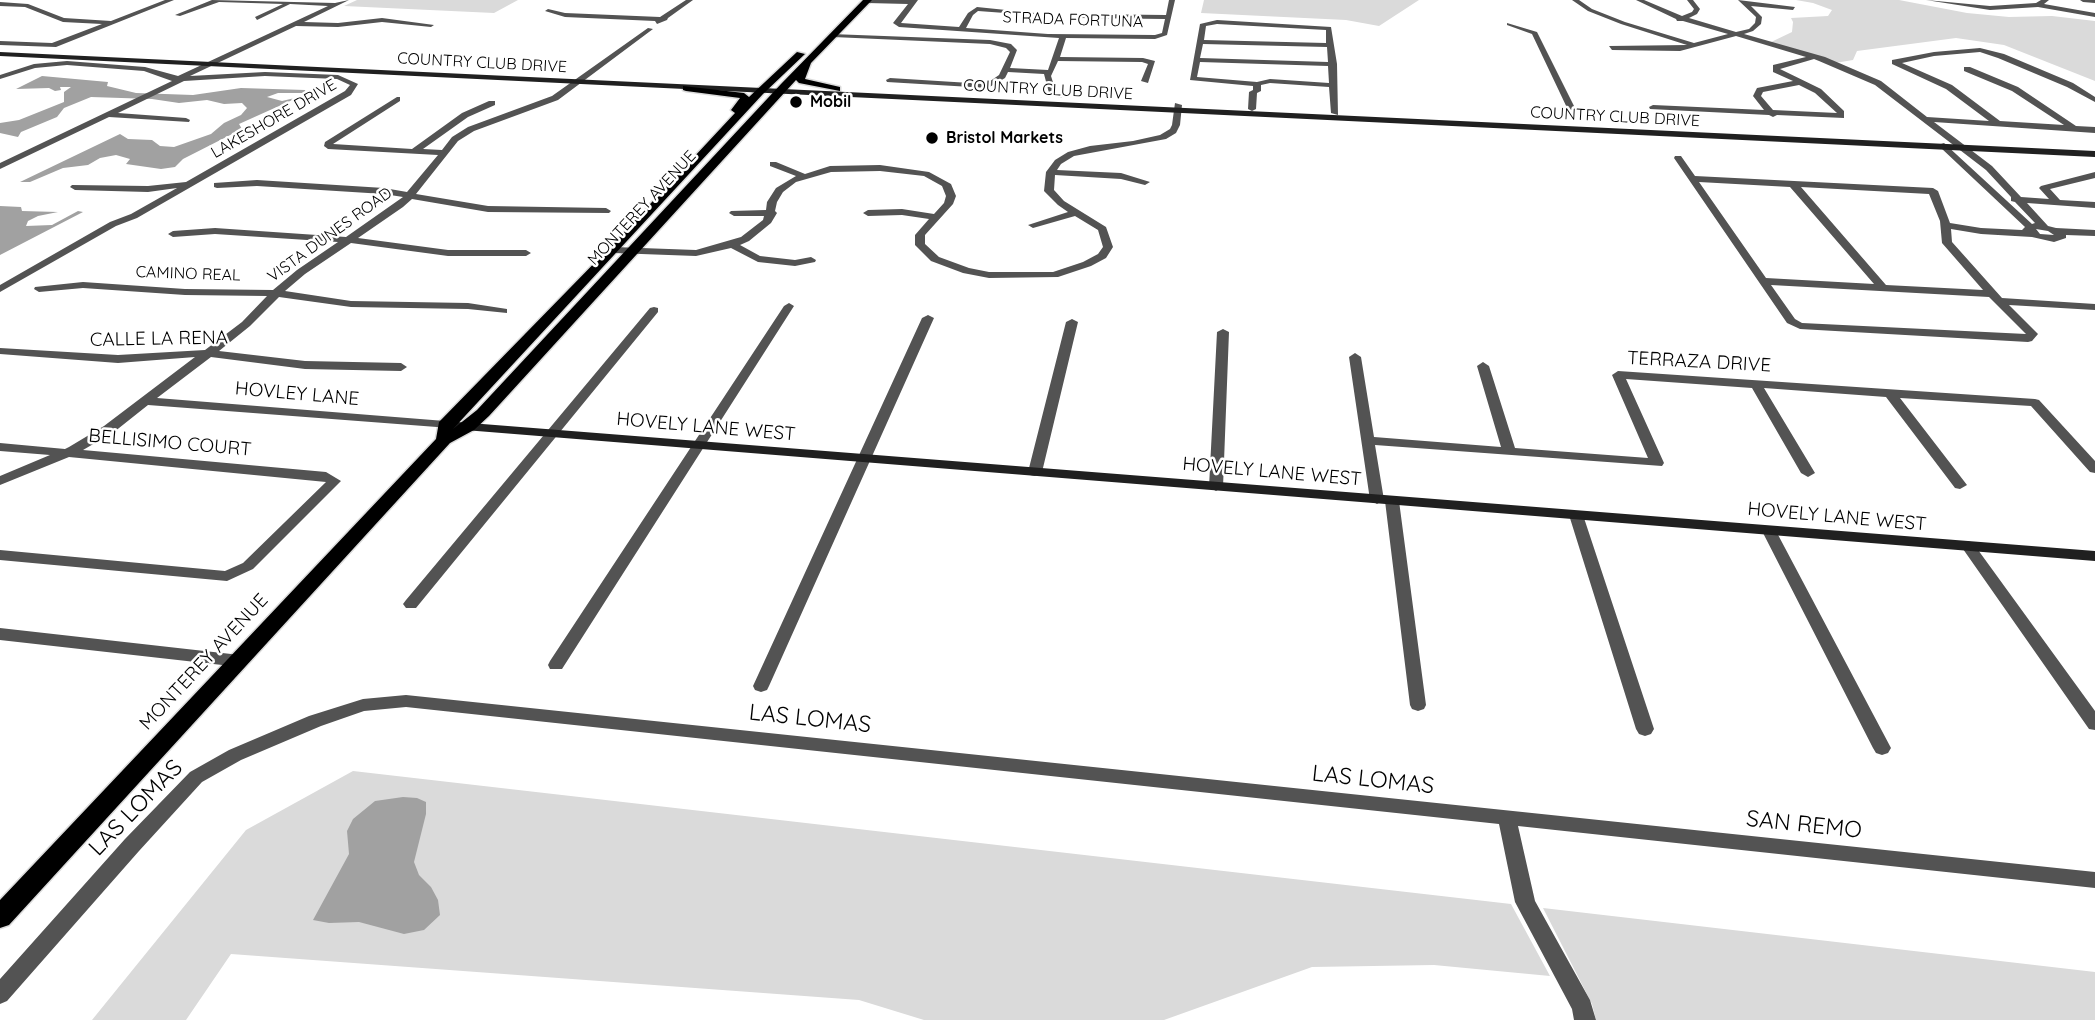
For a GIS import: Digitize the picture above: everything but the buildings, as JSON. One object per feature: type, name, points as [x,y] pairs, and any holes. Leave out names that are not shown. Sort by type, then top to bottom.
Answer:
[{"type":"main road","name":"MONTEREY AVENUE","points":[[0,917],[240,660],[445,433],[764,88],[855,0]]},
{"type":"main road","name":"MONTEREY AVENUE","points":[[445,433],[468,427],[867,0]]},
{"type":"main road","name":"COUNTRY CLUB DRIVE","points":[[0,51],[212,64],[580,79],[686,88],[764,88]]},
{"type":"main road","name":"COUNTRY CLUB DRIVE","points":[[0,51],[76,52],[781,89],[1058,100]]},
{"type":"main road","points":[[34,55],[46,52],[76,52]]},
{"type":"main road","points":[[810,60],[800,79],[802,82],[837,89]]},
{"type":"main road","points":[[686,88],[744,96],[745,99],[736,111],[740,115]]},
{"type":"main road","name":"COUNTRY CLUB DRIVE","points":[[781,89],[837,89],[1178,108],[1949,144],[2095,148]]},
{"type":"main road","name":"COUNTRY CLUB DRIVE","points":[[1178,108],[1257,109],[1949,144],[2095,154]]},
{"type":"main road","name":"HOVELY LANE WEST","points":[[468,427],[2095,556]]},
{"type":"street","points":[[0,2],[8,0]]},
{"type":"street","points":[[0,43],[53,46],[171,0]]},
{"type":"street","points":[[178,15],[218,0],[337,4]]},
{"type":"street","points":[[0,166],[182,79],[212,68],[212,64],[346,0]]},
{"type":"street","name":"VISTA DUNES ROAD","points":[[0,481],[93,441],[246,324],[301,272],[351,240],[410,196],[455,139],[471,129],[555,98],[650,29],[640,27],[642,25],[660,22],[690,0]]},
{"type":"street","points":[[867,0],[913,2]]},
{"type":"street","points":[[1079,16],[1167,17],[1172,0]]},
{"type":"street","points":[[1575,0],[1590,10],[1623,23],[1696,46]]},
{"type":"street","points":[[1631,0],[1647,10],[1812,58],[1878,83],[1927,119],[1949,144],[2002,198],[2030,230],[2054,239],[2054,231],[1989,167],[1949,144],[1873,85],[1812,58],[1776,67],[1776,70],[1818,91],[1841,116],[1773,115],[1653,107]]},
{"type":"street","points":[[1639,0],[1681,20],[1695,13],[1696,9],[1690,0]]},
{"type":"street","points":[[1929,0],[1990,8],[2038,5],[2095,15]]},
{"type":"street","points":[[2038,5],[2046,0]]},
{"type":"street","points":[[2082,0],[2095,1]]},
{"type":"street","points":[[1743,1],[1793,8]]},
{"type":"street","points":[[1612,48],[1662,50],[1696,46],[1751,30],[1758,24],[1759,17],[1743,1]]},
{"type":"street","points":[[0,2],[26,5],[63,20],[114,22]]},
{"type":"street","name":"STRADA FORTUNA","points":[[913,2],[896,23],[898,26],[1063,36],[1161,36],[1167,17]]},
{"type":"street","points":[[257,18],[290,3]]},
{"type":"street","points":[[962,28],[970,14],[977,9],[1032,13]]},
{"type":"street","points":[[548,11],[565,15],[665,19]]},
{"type":"street","points":[[296,24],[338,25],[382,20],[431,25]]},
{"type":"street","points":[[1331,85],[1270,81],[1257,87],[1193,78],[1203,24],[1208,22],[1329,28],[1335,113]]},
{"type":"street","points":[[1611,25],[1623,23]]},
{"type":"street","points":[[1509,24],[1531,31],[1538,37],[1573,112]]},
{"type":"street","points":[[834,35],[999,43],[1014,52],[1007,69],[996,83],[988,86],[890,80]]},
{"type":"street","points":[[1051,70],[1061,84],[1063,94],[1058,100],[1046,75],[1051,70],[1063,36]]},
{"type":"street","points":[[1200,42],[1330,45]]},
{"type":"street","points":[[2000,125],[1949,87],[1895,62],[1980,50],[2070,85],[2095,100]]},
{"type":"street","points":[[0,69],[34,55]]},
{"type":"street","points":[[1055,59],[1143,60],[1152,63],[1145,81]]},
{"type":"street","points":[[1197,60],[1333,64]]},
{"type":"street","name":"LAKESHORE DRIVE","points":[[0,77],[34,66],[67,64],[145,69],[182,79],[265,74],[338,77],[354,84],[348,93],[0,289]]},
{"type":"street","points":[[1007,69],[1051,70]]},
{"type":"street","points":[[1967,69],[2015,89],[2075,129]]},
{"type":"street","points":[[1773,115],[1757,96],[1760,90],[1802,82]]},
{"type":"street","points":[[1257,87],[1254,92],[1257,109]]},
{"type":"street","points":[[397,99],[328,142],[328,146],[443,153]]},
{"type":"street","points":[[413,152],[465,115],[492,103]]},
{"type":"street","points":[[614,250],[696,253],[731,244],[758,231],[768,222],[772,213],[772,202],[779,190],[803,176],[854,167],[926,174],[946,184],[951,196],[948,204],[920,234],[920,245],[947,265],[967,271],[1009,276],[1054,275],[1102,256],[1108,247],[1103,229],[1049,191],[1051,172],[1071,154],[1163,137],[1173,131],[1178,108]]},
{"type":"street","points":[[107,115],[186,120]]},
{"type":"street","points":[[1915,118],[2095,130]]},
{"type":"street","points":[[0,156],[48,144]]},
{"type":"street","points":[[0,156],[15,159]]},
{"type":"street","points":[[1678,158],[1791,321],[1800,326],[2028,339],[2032,334],[1995,298],[1947,243],[1944,223],[1933,191],[1693,178]]},
{"type":"street","points":[[773,164],[803,176]]},
{"type":"street","points":[[1051,172],[1121,176],[1145,182]]},
{"type":"street","points":[[2058,202],[2045,188],[2095,175]]},
{"type":"street","points":[[75,187],[148,189],[192,183]]},
{"type":"street","points":[[217,185],[257,183],[410,196],[488,208],[606,211]]},
{"type":"street","points":[[1793,184],[1883,288]]},
{"type":"street","points":[[148,189],[161,200]]},
{"type":"street","points":[[2002,198],[2095,205]]},
{"type":"street","points":[[868,213],[902,212],[934,217]]},
{"type":"street","points":[[1032,225],[1077,212]]},
{"type":"street","points":[[734,213],[772,213]]},
{"type":"street","points":[[1944,223],[1981,231],[2030,230],[2095,235]]},
{"type":"street","points":[[173,234],[215,231],[351,240],[421,251],[526,253]]},
{"type":"street","points":[[731,244],[758,259],[795,263],[811,260]]},
{"type":"street","points":[[1077,268],[1091,276]]},
{"type":"street","points":[[1764,281],[1883,288],[2095,307]]},
{"type":"street","name":"CAMINO REAL","points":[[39,289],[83,285],[184,292],[276,293],[351,304],[468,306],[503,311]]},
{"type":"street","points":[[556,665],[701,446],[789,306]]},
{"type":"street","points":[[411,604],[654,310]]},
{"type":"street","points":[[761,686],[928,318]]},
{"type":"street","points":[[1035,472],[1073,322]]},
{"type":"street","points":[[1216,487],[1223,332]]},
{"type":"street","name":"CALLE LA RENA","points":[[0,351],[118,359],[209,353],[305,365],[401,367]]},
{"type":"street","points":[[1355,357],[1368,440],[1385,500],[1418,705]]},
{"type":"street","points":[[1483,366],[1509,451]]},
{"type":"street","name":"TERRAZA DRIVE","points":[[1368,440],[1657,463],[1618,375],[2035,402],[2095,468]]},
{"type":"street","points":[[1755,383],[1808,473]]},
{"type":"street","points":[[1889,392],[1960,485]]},
{"type":"street","name":"HOVLEY LANE","points":[[146,401],[445,433]]},
{"type":"street","name":"BELLISIMO COURT","points":[[0,447],[326,476],[334,481],[248,566],[227,576],[0,555]]},
{"type":"street","points":[[1576,515],[1645,729]]},
{"type":"street","points":[[1769,531],[1882,748]]},
{"type":"street","points":[[1968,546],[2095,724]]},
{"type":"street","points":[[0,634],[240,660]]},
{"type":"street","name":"LAS LOMAS","points":[[0,994],[196,777],[235,755],[315,721],[363,705],[406,701],[498,710],[1507,819]]},
{"type":"street","points":[[1507,819],[1525,902],[1582,1007],[1585,1020]]},
{"type":"street","name":"SAN REMO","points":[[1507,819],[2095,880]]},
{"type":"shaded area","points":[[357,0],[518,0],[494,13],[344,6]]},
{"type":"shaded area","points":[[1204,0],[1419,0],[1379,26],[1346,20],[1201,13]]},
{"type":"shaded area","points":[[1796,0],[1899,0],[1967,13],[2009,17],[2052,16],[2095,21],[2095,81],[2004,45],[1956,38],[1857,51],[1853,60],[1835,63],[1769,43],[1792,32],[1791,18],[1828,16],[1832,10]]},
{"type":"shaded area","points":[[42,76],[108,82],[107,86],[136,93],[193,95],[241,88],[305,90],[306,93],[278,93],[267,97],[282,101],[299,97],[239,124],[242,129],[183,159],[175,167],[161,169],[126,164],[130,159],[116,155],[100,158],[88,165],[63,168],[30,182],[20,182],[120,134],[128,139],[152,140],[160,146],[174,147],[211,134],[224,123],[241,115],[247,108],[242,103],[224,104],[207,100],[179,103],[152,99],[91,97],[64,108],[57,117],[21,132],[18,137],[0,133],[0,123],[19,120],[64,102],[64,92],[71,87],[60,87],[61,90],[55,91],[49,88],[16,89]]},
{"type":"shaded area","points":[[0,206],[21,207],[22,211],[58,212],[38,216],[28,221],[26,226],[52,225],[78,211],[83,212],[0,255]]},
{"type":"shaded area","points":[[353,771],[1511,904],[1550,976],[1434,965],[1312,967],[1164,1020],[924,1020],[859,1000],[231,954],[186,1020],[92,1020],[246,830]]},
{"type":"shaded area","points":[[403,797],[426,802],[426,814],[414,862],[419,875],[431,887],[438,900],[440,915],[424,930],[404,934],[359,922],[329,923],[313,920],[349,854],[347,831],[353,819],[375,801]]},
{"type":"shaded area","points":[[1543,908],[2095,972],[2095,1020],[1596,1020],[1592,1004]]},
{"type":"place","name":"Mobil","points":[[796,102]]},
{"type":"place","name":"Bristol Markets","points":[[932,138]]}]
